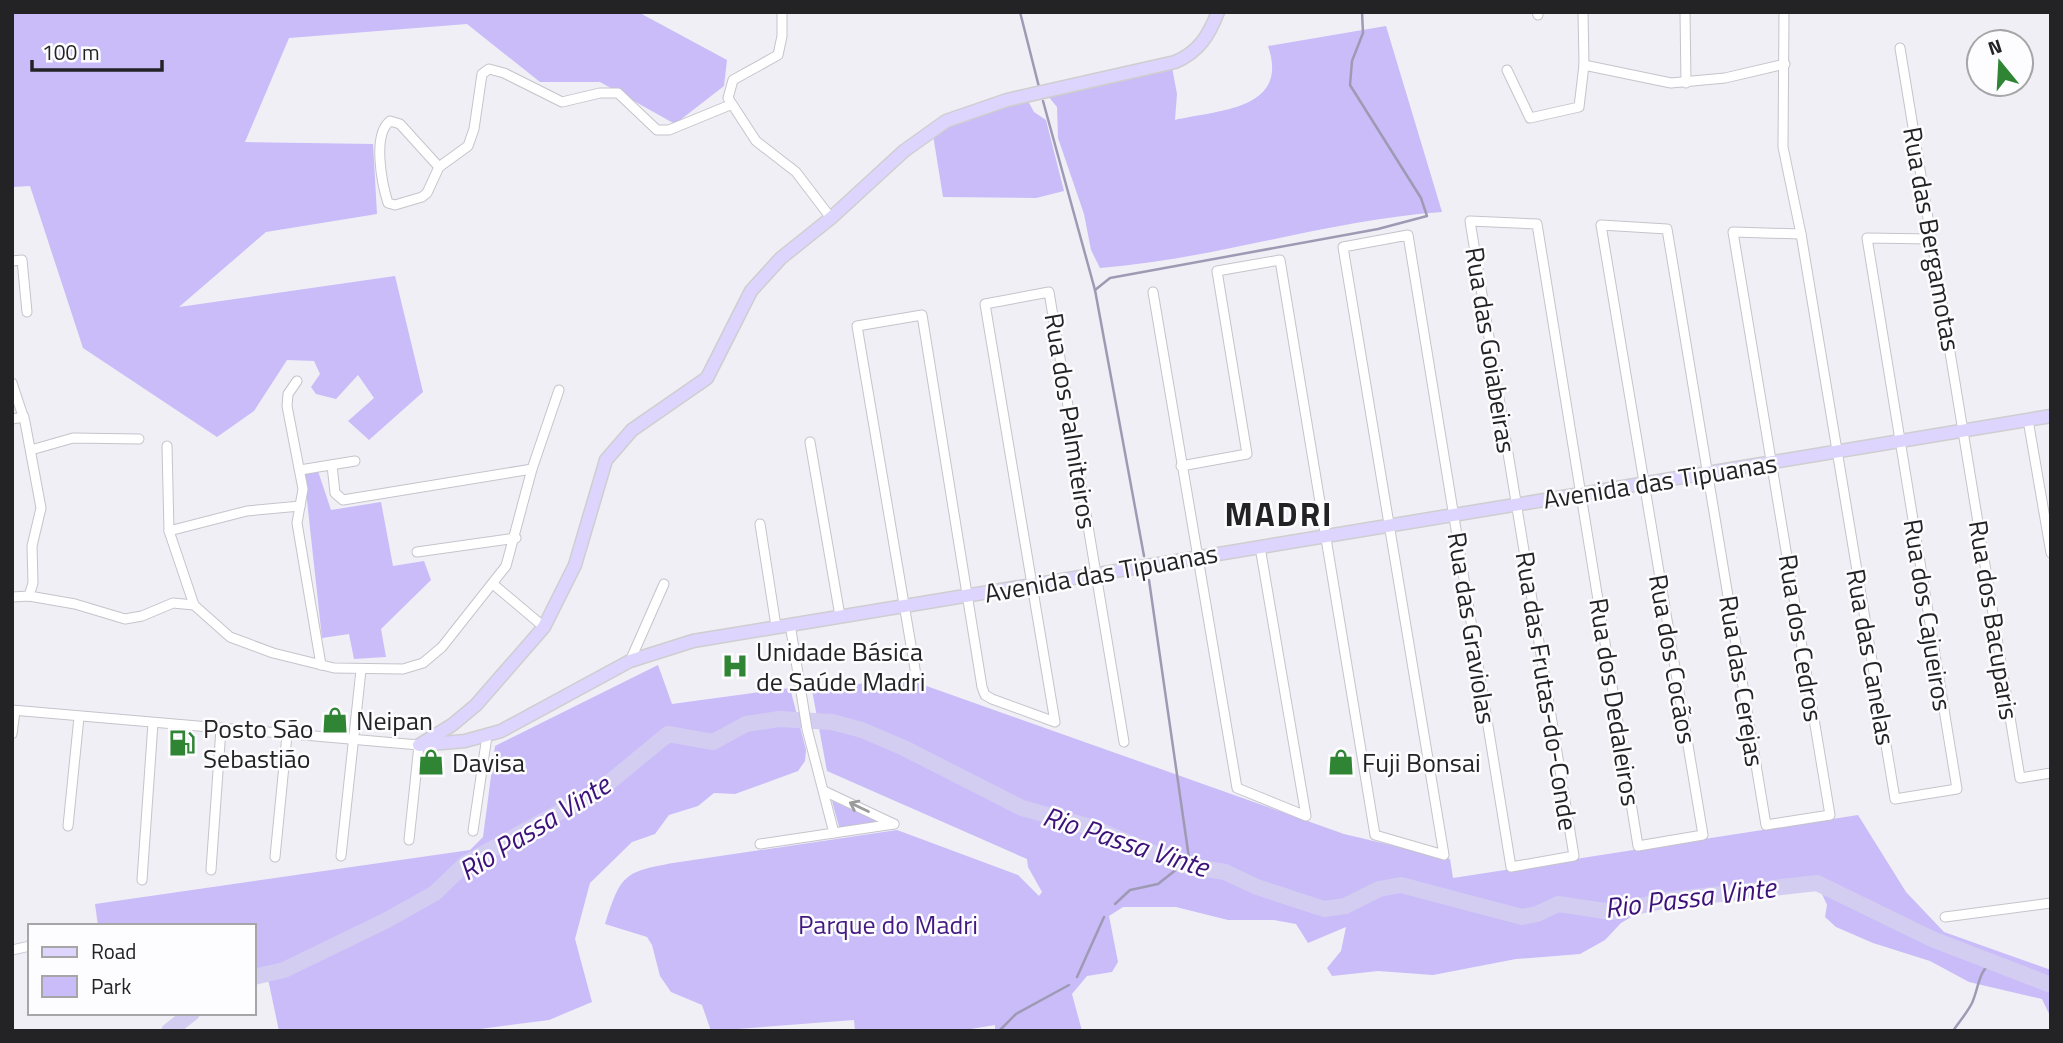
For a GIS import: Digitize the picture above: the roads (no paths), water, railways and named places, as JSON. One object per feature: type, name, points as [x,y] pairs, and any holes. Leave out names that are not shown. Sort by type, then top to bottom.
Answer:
[{"type":"main road","points":[[419,745],[452,725],[476,705],[544,627],[568,584],[600,472],[612,452],[632,430],[707,378],[751,291],[781,258],[831,218],[904,151],[946,121],[1007,100],[1175,62],[1194,53],[1218,12]]},
{"type":"main road","name":"Avenida das Tipuanas","points":[[419,745],[486,736],[519,724],[630,661],[693,641],[2051,416]]},
{"type":"street","points":[[782,12],[782,36],[778,55],[733,80],[729,89],[730,105],[756,141],[796,172],[831,218]]},
{"type":"street","points":[[1507,70],[1527,114],[1535,119],[1580,107],[1584,65],[1583,12]]},
{"type":"street","points":[[1685,12],[1686,83]]},
{"type":"street","points":[[1784,12],[1783,147],[1801,234],[1836,452]]},
{"type":"street","name":"Rua das Bergamotas","points":[[1900,47],[1964,431]]},
{"type":"street","points":[[1584,65],[1662,82],[1686,83],[1785,64]]},
{"type":"street","points":[[439,167],[400,124],[390,121],[385,125],[381,169],[390,204],[422,197],[439,167],[468,146],[474,129],[482,74],[489,69],[504,72],[562,102],[600,93],[618,93],[657,130],[669,130],[730,105]]},
{"type":"street","name":"Rua das Goiabeiras","points":[[1516,504],[1470,221],[1537,224],[1581,494]]},
{"type":"street","name":"Rua dos Cocãos","points":[[1703,835],[1601,225],[1667,229],[1707,473]]},
{"type":"street","name":"Rua dos Cedros","points":[[1801,234],[1732,232],[1830,815]]},
{"type":"street","name":"Rua das Graviolas","points":[[1390,526],[1343,247],[1408,235],[1511,867]]},
{"type":"street","name":"Rua dos Cajueiros","points":[[1932,239],[1867,238],[1957,789]]},
{"type":"street","points":[[1181,466],[1247,454],[1217,271],[1280,260],[1375,835],[1444,855],[1390,526]]},
{"type":"street","points":[[17,261],[27,312]]},
{"type":"street","name":"Rua dos Palmiteiros","points":[[1032,585],[985,304],[1049,292],[1096,574]]},
{"type":"street","points":[[1153,292],[1237,789],[1306,816],[1260,547]]},
{"type":"street","points":[[916,675],[857,326],[922,315],[985,695],[1055,722],[1032,585]]},
{"type":"street","points":[[297,381],[286,400],[300,470],[298,523],[321,665]]},
{"type":"street","points":[[12,383],[24,417],[41,508],[32,546],[33,583],[29,596]]},
{"type":"street","points":[[167,446],[169,531],[194,605],[230,637],[273,653],[321,665],[361,670],[403,669],[423,663],[442,647],[510,559],[532,469],[559,390]]},
{"type":"street","points":[[12,419],[24,417]]},
{"type":"street","points":[[2028,420],[2051,553]]},
{"type":"street","name":"Rua dos Bacuparis","points":[[1964,431],[2020,778],[2051,773]]},
{"type":"street","points":[[31,450],[73,438],[139,439]]},
{"type":"street","points":[[810,442],[840,616]]},
{"type":"street","name":"Rua das Canelas","points":[[1836,452],[1895,799],[1957,789]]},
{"type":"street","points":[[300,470],[355,461]]},
{"type":"street","points":[[332,465],[335,493],[343,500],[532,469]]},
{"type":"street","name":"Rua das Cerejas","points":[[1707,473],[1766,825],[1830,815]]},
{"type":"street","name":"Rua dos Dedaleiros","points":[[1581,494],[1638,846],[1703,835]]},
{"type":"street","name":"Rua das Frutas-do-Conde","points":[[1511,867],[1574,856],[1516,504]]},
{"type":"street","points":[[169,531],[247,511],[300,506]]},
{"type":"street","points":[[760,524],[776,626]]},
{"type":"street","points":[[417,552],[516,538]]},
{"type":"street","points":[[1096,574],[1124,742]]},
{"type":"street","points":[[493,584],[544,627]]},
{"type":"street","points":[[630,661],[664,584]]},
{"type":"street","points":[[12,597],[29,596],[75,604],[120,619],[142,616],[173,603],[194,605]]},
{"type":"street","points":[[790,624],[807,729],[834,833]]},
{"type":"street","points":[[341,856],[361,670]]},
{"type":"street","points":[[12,734],[13,711],[419,745],[408,840]]},
{"type":"street","points":[[68,826],[79,716]]},
{"type":"street","points":[[142,880],[153,723]]},
{"type":"street","points":[[211,870],[220,729]]},
{"type":"street","points":[[275,857],[287,735]]},
{"type":"street","points":[[473,831],[486,736]]},
{"type":"street","points":[[760,844],[894,824],[824,791]]},
{"type":"street","points":[[1945,917],[2051,903]]},
{"type":"waterway","points":[[1020,12],[1039,87]]},
{"type":"waterway","points":[[1095,290],[1110,278],[1378,229],[1427,216],[1421,198],[1350,85],[1352,61],[1363,33],[1362,12]]},
{"type":"waterway","points":[[1043,101],[1095,290],[1144,556]]},
{"type":"waterway","points":[[1149,580],[1189,858],[1194,867]]},
{"type":"waterway","name":"Rio Passa Vinte","points":[[256,977],[284,970],[387,920],[435,893],[466,863],[600,790],[668,734],[713,742],[746,724],[779,719],[832,722],[862,730],[904,748],[1022,808],[1094,828],[1182,865],[1225,872],[1257,887],[1324,909],[1345,906],[1379,889],[1401,885],[1522,917],[1537,914],[1558,904],[1612,912],[1667,900],[1817,883],[1932,939],[2051,985]]},
{"type":"waterway","points":[[1115,904],[1130,890],[1158,884],[1182,865]]},
{"type":"waterway","points":[[1077,977],[1104,917]]},
{"type":"waterway","points":[[1953,1031],[1972,1003],[1982,973],[1995,961]]},
{"type":"waterway","points":[[999,1031],[1016,1014],[1069,985]]},
{"type":"waterway","name":"Rio Passa Vinte","points":[[169,1031],[189,1015]]},
{"type":"place","name":"Unidade Básica de Saúde Madri","points":[[735,666]]},
{"type":"place","name":"Neipan","points":[[335,720]]},
{"type":"place","name":"Posto São Sebastião","points":[[182,743]]},
{"type":"place","name":"Davisa","points":[[431,762]]},
{"type":"place","name":"Fuji Bonsai","points":[[1341,762]]},
{"type":"district","name":"MADRI","points":[[1279,514]]},
{"type":"park label","name":"Parque do Madri","points":[[888,924]]}]
